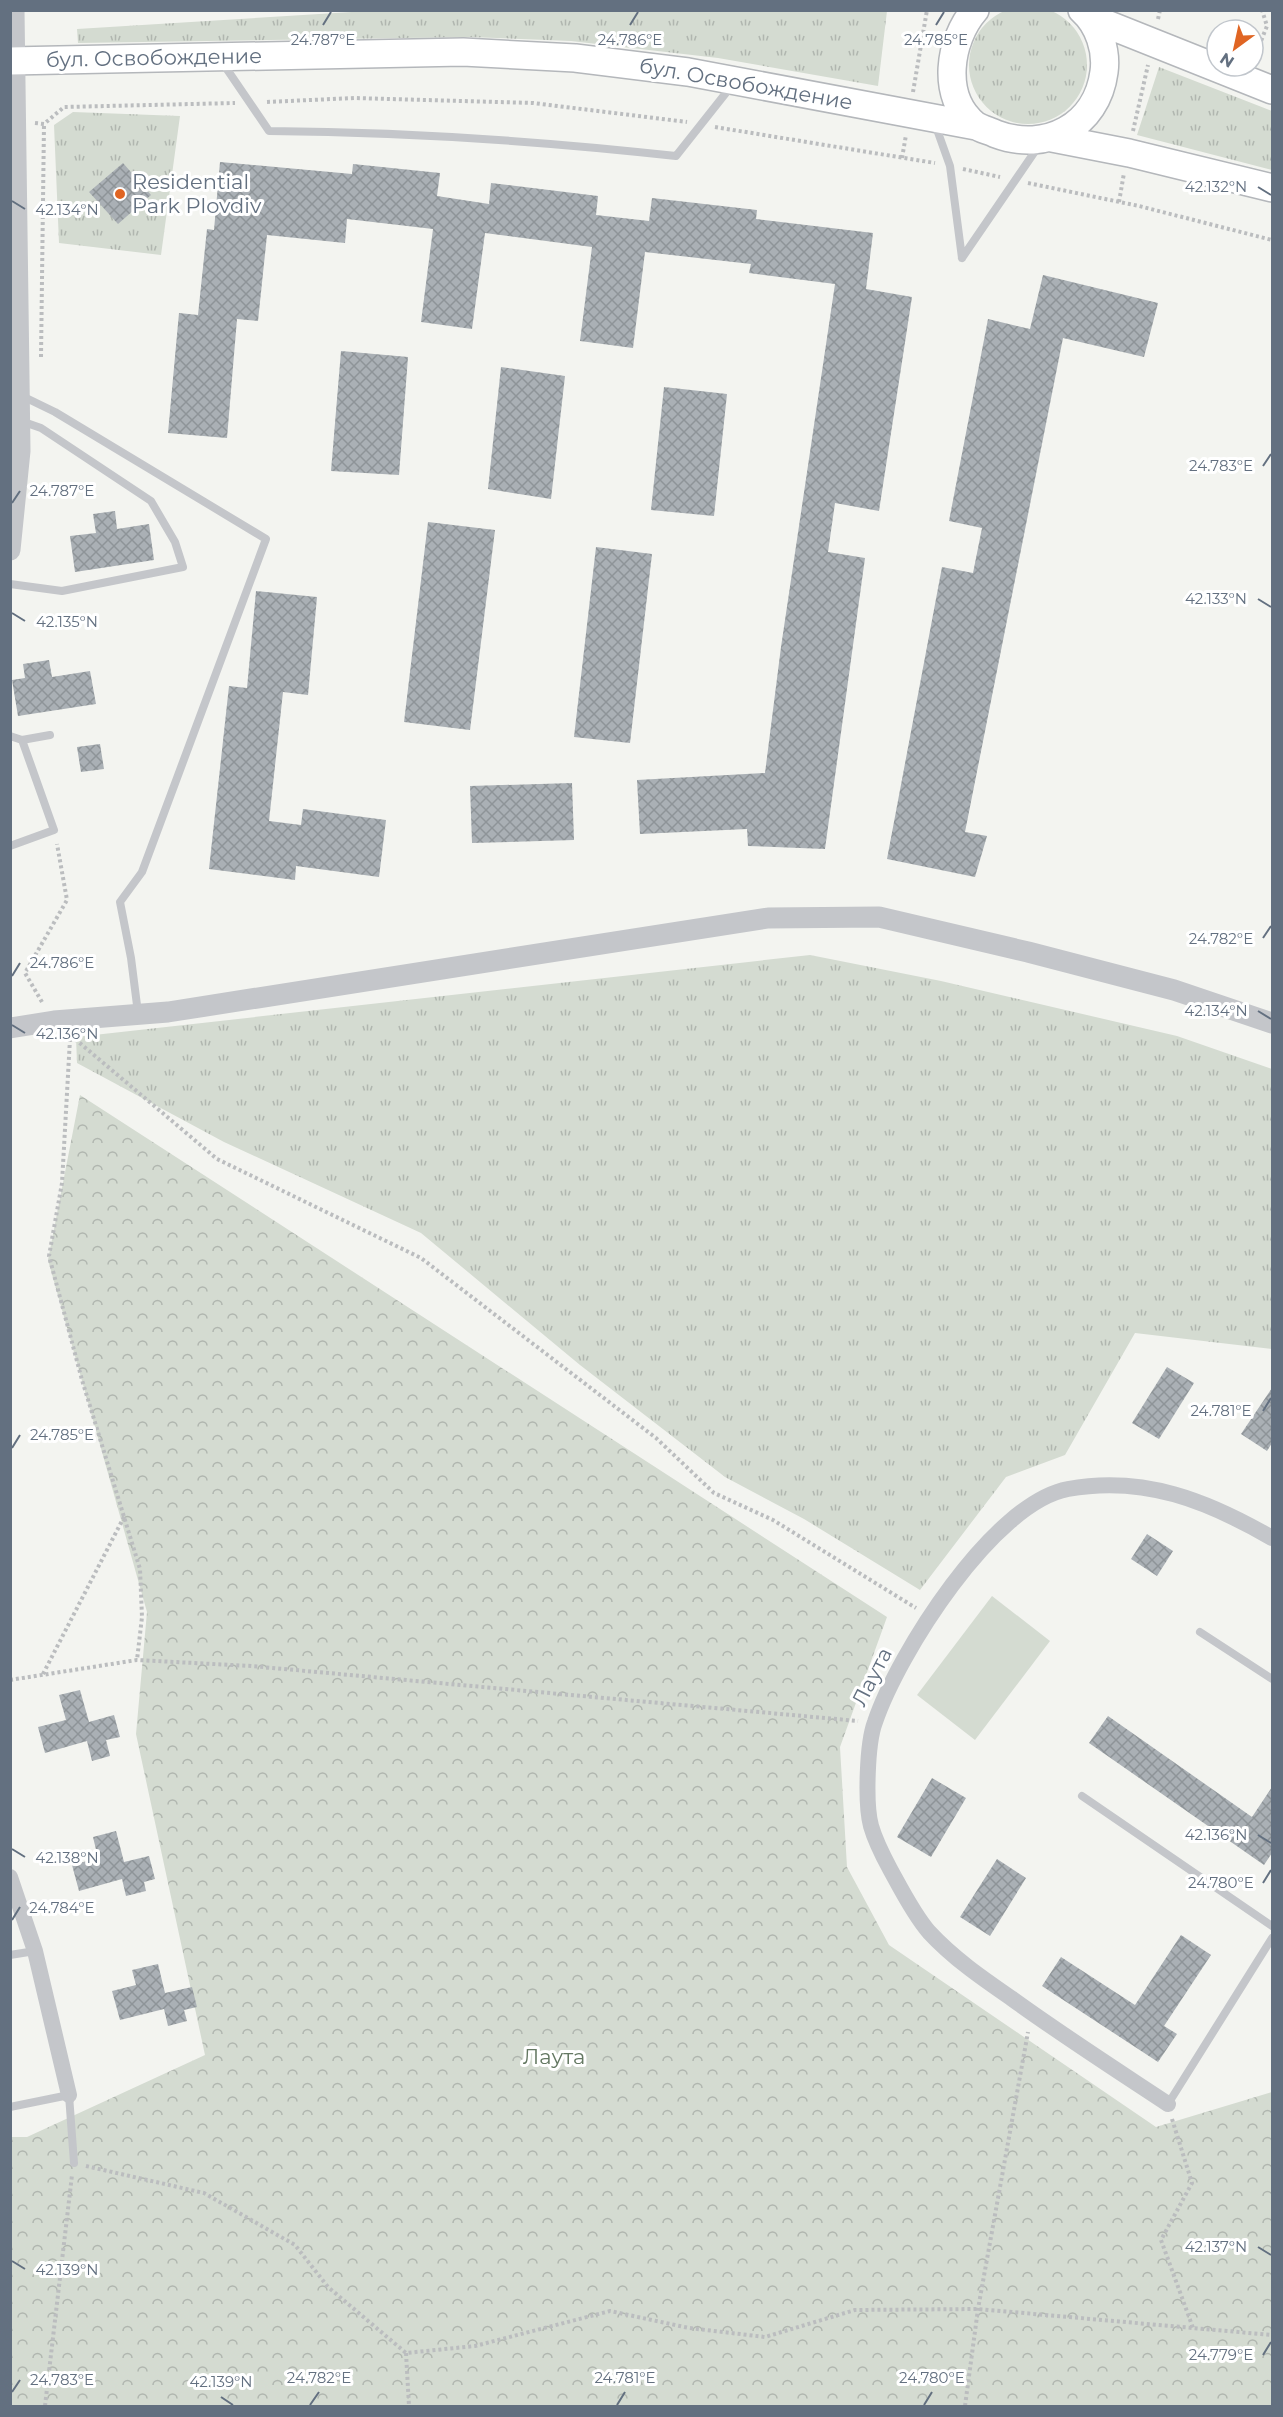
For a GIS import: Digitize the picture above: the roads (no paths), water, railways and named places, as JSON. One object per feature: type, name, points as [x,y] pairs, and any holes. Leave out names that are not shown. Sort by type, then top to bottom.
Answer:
[{"type":"main road","points":[[975,10],[964,23],[954,45],[952,69],[955,93],[961,108],[976,126]]},
{"type":"main road","points":[[1086,13],[1272,90]]},
{"type":"main road","points":[[1047,139],[1074,127],[1091,110],[1102,88],[1106,63],[1101,39],[1086,13]]},
{"type":"main road","name":"бул. Освобождение","points":[[13,61],[486,53],[575,58],[688,72],[922,115],[976,126],[1009,138],[1030,141],[1047,139]]},
{"type":"main road","points":[[1047,139],[1128,153],[1272,189]]},
{"type":"street","points":[[10,550],[21,451],[15,311],[14,10]]},
{"type":"street","points":[[10,1028],[54,1021],[168,1012],[768,918],[879,918],[1028,952],[1174,990],[1272,1023]]},
{"type":"street","name":"Лаута","points":[[1168,2104],[1031,2013],[965,1965],[928,1930],[890,1870],[871,1825],[868,1768],[874,1723],[902,1664],[951,1585],[976,1553],[1025,1511],[1066,1490],[1118,1486],[1172,1492],[1223,1510],[1272,1538]]},
{"type":"street","points":[[10,1877],[35,1951],[69,2095]]},
{"type":"lane","points":[[218,56],[269,131],[373,132],[525,140],[676,156],[735,81]]},
{"type":"lane","points":[[922,115],[950,166],[962,258],[1047,139]]},
{"type":"lane","points":[[20,395],[55,412],[266,539],[142,872],[120,902],[131,958],[138,1014]]},
{"type":"lane","points":[[10,584],[62,591],[183,567],[175,542],[151,501],[41,428],[20,421]]},
{"type":"lane","points":[[10,736],[22,740],[50,735]]},
{"type":"lane","points":[[10,846],[54,830],[22,740]]},
{"type":"lane","points":[[1200,1632],[1272,1679]]},
{"type":"lane","points":[[1082,1796],[1272,1926]]},
{"type":"lane","points":[[1168,2104],[1272,1938]]},
{"type":"lane","points":[[10,1955],[35,1951]]},
{"type":"lane","points":[[10,2107],[69,2095],[74,2163]]},
{"type":"place","name":"Residential Park Plovdiv","points":[[120,194]]}]
